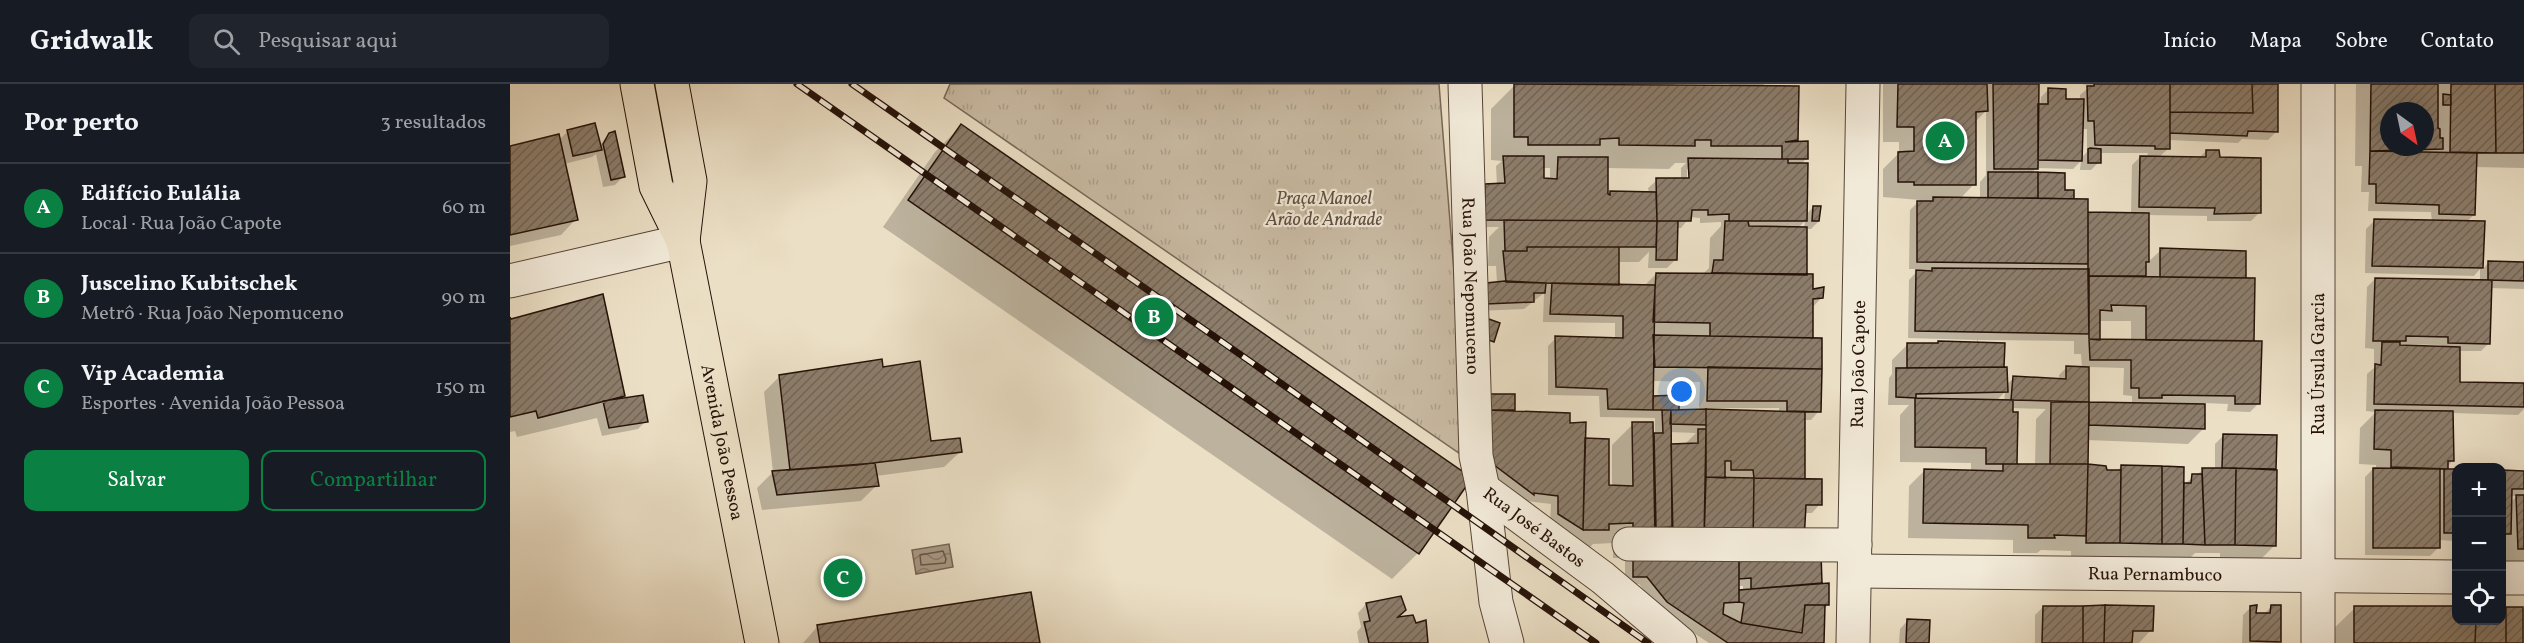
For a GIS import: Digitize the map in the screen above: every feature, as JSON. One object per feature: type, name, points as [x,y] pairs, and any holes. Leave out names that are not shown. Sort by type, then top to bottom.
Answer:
[{"type":"main road","name":"Avenida João Pessoa","points":[[637,84],[656,186],[683,241],[762,643]]},
{"type":"main road","name":"Avenida João Pessoa","points":[[672,84],[690,181],[683,241]]},
{"type":"street","name":"Rua João Nepomuceno","points":[[1465,84],[1476,456],[1483,489]]},
{"type":"street","name":"Rua João Capote","points":[[1853,643],[1863,84]]},
{"type":"street","name":"Rua Úrsula Garcia","points":[[2318,84],[2318,643]]},
{"type":"street","points":[[510,281],[683,241]]},
{"type":"street","name":"Rua José Bastos","points":[[1483,489],[1496,602],[1507,643]]},
{"type":"street","name":"Rua José Bastos","points":[[1483,489],[1603,578],[1680,643]]},
{"type":"street","name":"Rua Pernambuco","points":[[1629,544],[1855,558],[2452,577]]},
{"type":"street","points":[[2506,578],[2524,578]]},
{"type":"green space","name":"Praça Manoel Arão de Andrade","points":[[950,84],[1439,84],[1469,460],[944,98]]},
{"type":"water","points":[[949,544],[953,567],[916,574],[912,550]]},
{"type":"building","points":[[1514,84],[1799,86],[1798,140],[1785,142],[1808,141],[1808,159],[1782,159],[1782,146],[1711,146],[1711,140],[1695,140],[1695,146],[1619,145],[1619,138],[1600,139],[1600,145],[1528,145],[1528,137],[1514,137]]},
{"type":"building","points":[[1898,84],[1987,84],[1988,111],[1976,112],[1976,185],[1914,185],[1914,182],[1898,182],[1898,152],[1914,151],[1914,127],[1897,127]]},
{"type":"building","points":[[1993,84],[2039,84],[2038,169],[1994,169]]},
{"type":"building","points":[[2094,84],[2170,84],[2170,149],[2155,149],[2155,146],[2095,145],[2094,121],[2088,121],[2087,86],[2094,86]]},
{"type":"building","points":[[2170,84],[2252,84],[2253,113],[2170,112]]},
{"type":"building","points":[[2252,84],[2278,84],[2278,132],[2248,131],[2247,136],[2170,133],[2170,112],[2253,113]]},
{"type":"building","points":[[2371,84],[2438,84],[2438,128],[2440,138],[2443,138],[2443,149],[2434,149],[2434,102],[2380,102],[2380,151],[2370,151]]},
{"type":"building","points":[[2451,84],[2495,84],[2496,153],[2450,152]]},
{"type":"building","points":[[2495,84],[2524,84],[2524,153],[2496,153]]},
{"type":"building","points":[[2048,88],[2066,89],[2066,99],[2084,99],[2082,161],[2038,160],[2038,104],[2048,104]]},
{"type":"building","points":[[2443,94],[2451,95],[2451,105],[2443,105]]},
{"type":"building","points":[[595,123],[602,150],[573,156],[567,130]]},
{"type":"building","points":[[961,124],[1472,478],[1419,554],[908,200]]},
{"type":"building","points":[[615,131],[625,177],[611,180],[603,144],[609,133]]},
{"type":"building","points":[[559,134],[578,220],[510,235],[510,146]]},
{"type":"building","points":[[2088,149],[2101,149],[2101,163],[2088,163]]},
{"type":"building","points":[[2206,150],[2219,150],[2220,157],[2261,158],[2261,213],[2214,214],[2215,208],[2139,207],[2140,156],[2206,157]]},
{"type":"building","points":[[2370,151],[2380,151],[2380,156],[2434,156],[2434,152],[2477,153],[2475,215],[2439,214],[2439,205],[2376,203],[2376,184],[2369,184]]},
{"type":"building","points":[[1503,156],[1544,156],[1544,178],[1557,179],[1558,157],[1608,157],[1608,194],[1610,195],[1610,191],[1656,192],[1657,221],[1485,220],[1485,184],[1505,183]]},
{"type":"building","points":[[1688,158],[1788,159],[1788,163],[1808,163],[1807,221],[1729,221],[1729,214],[1708,215],[1708,210],[1692,210],[1691,221],[1657,221],[1656,178],[1689,178]]},
{"type":"building","points":[[1988,172],[2038,172],[2038,198],[1988,198]]},
{"type":"building","points":[[2038,172],[2065,173],[2065,190],[2074,190],[2074,199],[2038,198]]},
{"type":"building","points":[[1933,197],[2088,199],[2088,264],[1917,262],[1917,201],[1933,201]]},
{"type":"building","points":[[1813,206],[1821,206],[1819,221],[1812,221]]},
{"type":"building","points":[[2088,212],[2149,213],[2149,262],[2146,262],[2146,276],[2088,276]]},
{"type":"building","points":[[2374,219],[2485,221],[2483,268],[2372,266]]},
{"type":"building","points":[[1504,220],[1657,221],[1656,247],[1527,247],[1527,251],[1505,251]]},
{"type":"building","points":[[1657,221],[1678,221],[1677,260],[1656,260]]},
{"type":"building","points":[[1725,221],[1748,221],[1749,226],[1807,227],[1807,275],[1712,273],[1714,260],[1723,260]]},
{"type":"building","points":[[1527,247],[1619,247],[1619,285],[1506,282],[1503,251],[1527,251]]},
{"type":"building","points":[[2160,248],[2246,251],[2246,278],[2160,277]]},
{"type":"building","points":[[2488,261],[2524,262],[2524,281],[2488,280]]},
{"type":"building","points":[[1932,268],[2089,269],[2089,334],[1915,331],[1916,270],[1932,271]]},
{"type":"building","points":[[1656,273],[1813,274],[1813,289],[1824,287],[1823,298],[1813,299],[1813,338],[1710,336],[1710,323],[1653,322]]},
{"type":"building","points":[[2088,276],[2255,278],[2254,341],[2146,340],[2146,306],[2111,305],[2112,311],[2100,310],[2100,340],[2089,339]]},
{"type":"building","points":[[2375,278],[2492,280],[2490,344],[2448,343],[2448,337],[2406,336],[2406,341],[2373,341]]},
{"type":"building","points":[[1505,281],[1546,283],[1545,293],[1534,293],[1534,302],[1486,304],[1486,283]]},
{"type":"building","points":[[1552,283],[1655,285],[1653,410],[1608,409],[1607,389],[1556,387],[1555,336],[1623,338],[1623,316],[1550,314]]},
{"type":"building","points":[[603,294],[625,396],[538,418],[536,411],[510,417],[510,317],[511,319]]},
{"type":"building","points":[[1486,318],[1500,323],[1494,342],[1486,339]]},
{"type":"building","points":[[1653,335],[1822,338],[1822,369],[1655,367]]},
{"type":"building","points":[[2089,339],[2262,341],[2260,404],[2235,404],[2235,396],[2162,395],[2162,398],[2139,398],[2139,388],[2131,388],[2131,360],[2090,360]]},
{"type":"building","points":[[1938,341],[2005,343],[2004,367],[1907,368],[1907,343],[1938,343]]},
{"type":"building","points":[[2382,342],[2400,342],[2400,345],[2460,347],[2460,382],[2524,383],[2524,407],[2374,404],[2375,364],[2381,365]]},
{"type":"building","points":[[882,359],[883,367],[920,361],[931,441],[960,438],[962,452],[857,465],[790,470],[779,375]]},
{"type":"building","points":[[2066,366],[2089,367],[2089,402],[2011,400],[2013,376],[2066,379]]},
{"type":"building","points":[[1708,367],[1822,369],[1821,412],[1787,411],[1787,401],[1707,401]]},
{"type":"building","points":[[2007,367],[2008,392],[1916,394],[1916,398],[1896,397],[1896,368]]},
{"type":"building","points":[[1490,394],[1515,394],[1515,410],[1490,410]]},
{"type":"building","points":[[643,395],[648,422],[609,428],[603,401]]},
{"type":"building","points":[[1679,395],[1679,410],[1653,410],[1653,396]]},
{"type":"building","points":[[1915,398],[2013,400],[2013,412],[2018,412],[2017,464],[1986,464],[1986,448],[1915,447]]},
{"type":"building","points":[[2051,402],[2089,402],[2088,464],[2050,464]]},
{"type":"building","points":[[2089,402],[2205,404],[2205,429],[2089,425]]},
{"type":"building","points":[[1706,409],[1706,425],[1670,424],[1671,410]]},
{"type":"building","points":[[1706,409],[1805,412],[1805,479],[1754,478],[1753,470],[1731,470],[1731,461],[1725,461],[1725,478],[1706,477]]},
{"type":"building","points":[[1487,410],[1570,413],[1570,423],[1586,422],[1583,530],[1558,514],[1558,496],[1534,493],[1534,495],[1486,459]]},
{"type":"building","points":[[1662,410],[1671,410],[1672,527],[1656,528],[1654,433],[1663,433]]},
{"type":"building","points":[[2375,410],[2453,411],[2454,461],[2448,461],[2448,469],[2391,467],[2391,450],[2374,449]]},
{"type":"building","points":[[1632,422],[1653,422],[1655,538],[1633,537],[1633,523],[1609,524],[1609,530],[1583,530],[1585,438],[1609,439],[1609,485],[1633,486]]},
{"type":"building","points":[[1698,429],[1706,429],[1704,541],[1673,538],[1671,444],[1698,443]]},
{"type":"building","points":[[2223,434],[2277,435],[2276,469],[2222,468]]},
{"type":"building","points":[[875,463],[879,486],[777,495],[772,471]]},
{"type":"building","points":[[2003,464],[2088,464],[2086,536],[2054,535],[2055,538],[2028,538],[2028,525],[1923,523],[1924,469],[2003,471]]},
{"type":"building","points":[[2088,464],[2106,466],[2107,470],[2121,470],[2120,543],[2086,543]]},
{"type":"building","points":[[2121,465],[2162,466],[2162,544],[2120,543]]},
{"type":"building","points":[[2162,466],[2184,467],[2183,544],[2162,544]]},
{"type":"building","points":[[2202,468],[2236,468],[2235,545],[2205,545]]},
{"type":"building","points":[[2236,468],[2277,470],[2276,546],[2235,545]]},
{"type":"building","points":[[2373,468],[2440,469],[2440,548],[2373,548]]},
{"type":"building","points":[[2444,469],[2452,469],[2452,533],[2444,533]]},
{"type":"building","points":[[2506,470],[2524,471],[2524,489],[2512,489],[2511,534],[2506,534]]},
{"type":"building","points":[[2192,474],[2202,474],[2205,545],[2183,544],[2184,483],[2191,483]]},
{"type":"building","points":[[1706,477],[1754,478],[1753,543],[1704,541]]},
{"type":"building","points":[[1754,478],[1822,479],[1822,505],[1806,505],[1804,541],[1753,543]]},
{"type":"building","points":[[2516,495],[2524,495],[2524,549],[2518,549]]},
{"type":"building","points":[[1633,546],[1739,551],[1739,602],[1724,603],[1723,614],[1741,623],[1802,633],[1805,605],[1825,605],[1824,643],[1728,643],[1667,602],[1647,577],[1633,577]]},
{"type":"building","points":[[1739,551],[1821,554],[1822,583],[1751,589],[1751,578],[1739,579]]},
{"type":"building","points":[[1829,583],[1829,605],[1805,605],[1802,633],[1741,623],[1744,603],[1739,602],[1739,590]]},
{"type":"building","points":[[1031,592],[1040,643],[820,643],[817,625]]},
{"type":"building","points":[[1401,596],[1406,610],[1398,617],[1413,615],[1416,623],[1426,620],[1428,643],[1369,643],[1364,622],[1370,621],[1366,603]]},
{"type":"building","points":[[2105,605],[2104,643],[2083,643],[2083,606]]},
{"type":"building","points":[[2105,605],[2154,606],[2153,631],[2133,631],[2132,643],[2104,643]]},
{"type":"building","points":[[2257,605],[2256,613],[2270,613],[2271,605],[2281,605],[2281,642],[2250,641],[2250,606]]},
{"type":"building","points":[[2043,606],[2083,606],[2083,643],[2042,643]]},
{"type":"building","points":[[2354,606],[2452,606],[2452,625],[2476,625],[2475,643],[2354,643]]},
{"type":"building","points":[[2506,607],[2523,607],[2523,643],[2506,643]]},
{"type":"building","points":[[1907,619],[1930,620],[1929,643],[1906,643]]},
{"type":"building","points":[[2476,625],[2506,625],[2506,643],[2475,643]]},
{"type":"railway","points":[[797,84],[1596,643]]},
{"type":"railway","points":[[852,84],[1251,362],[1648,643]]},
{"type":"place","name":"Edifício Eulália","points":[[1945,141]]},
{"type":"place","name":"Juscelino Kubitschek","points":[[1154,317]]},
{"type":"place","name":"Vip Academia","points":[[843,578]]}]
